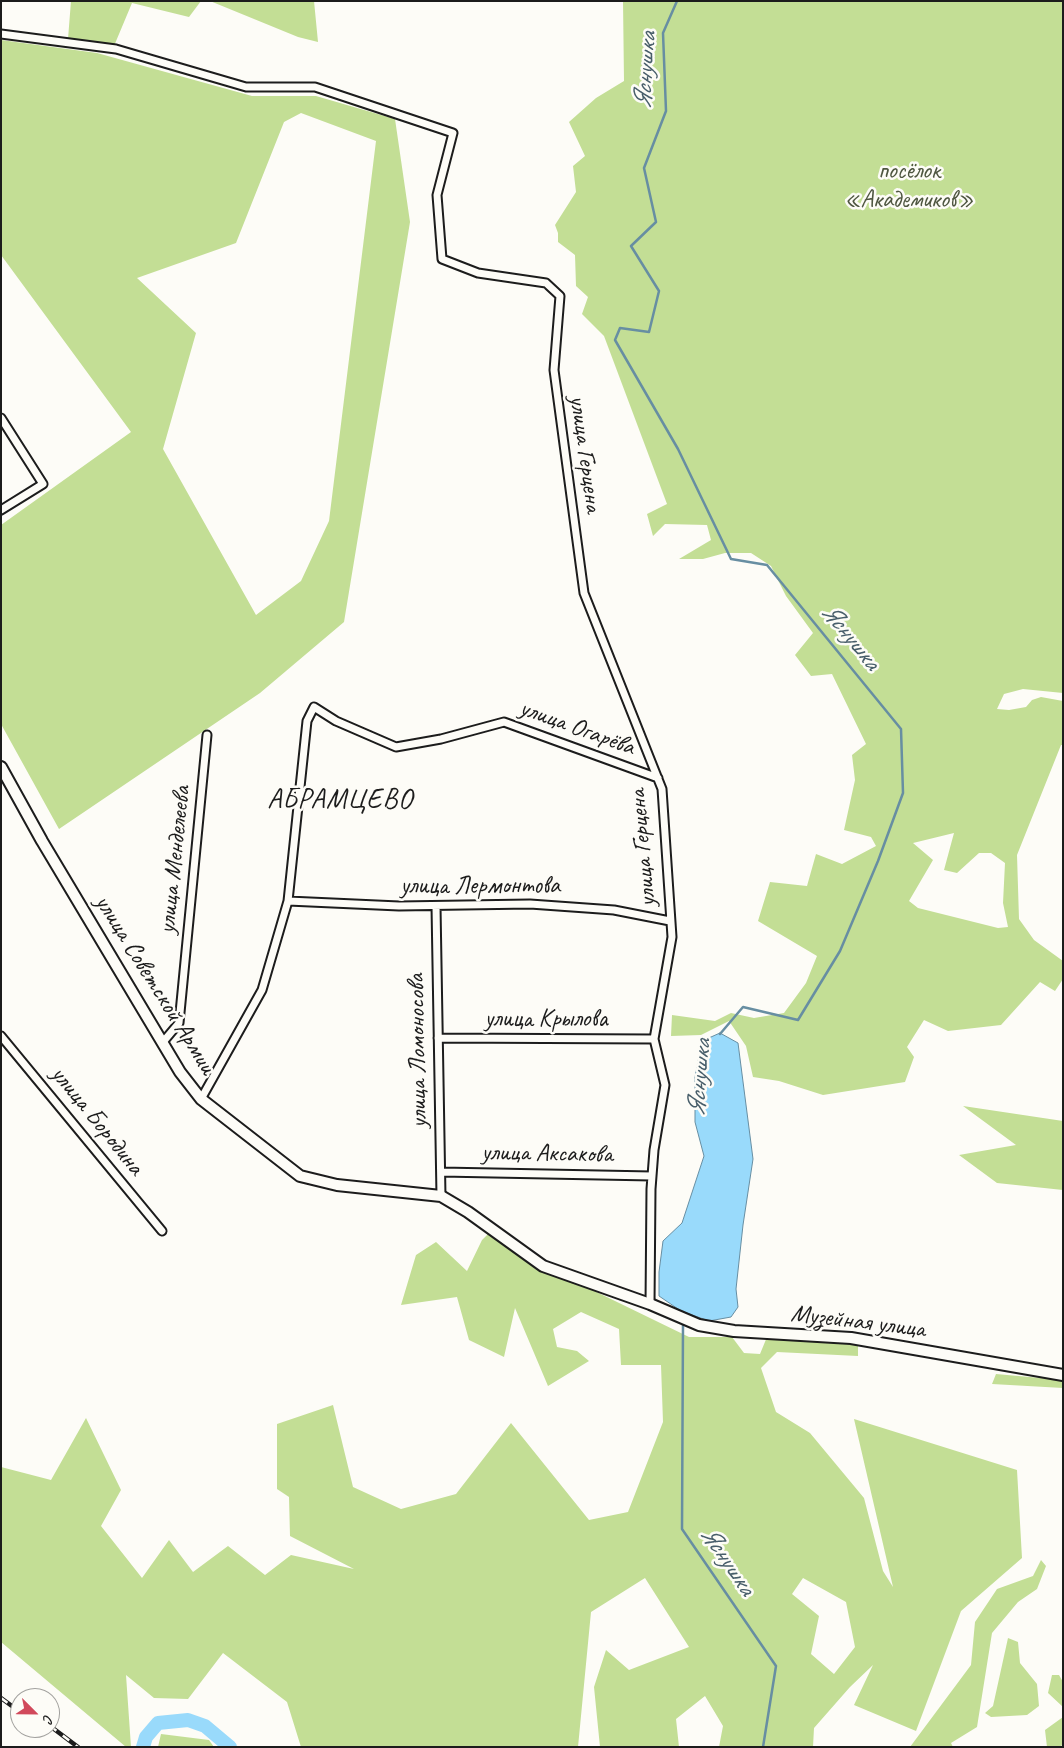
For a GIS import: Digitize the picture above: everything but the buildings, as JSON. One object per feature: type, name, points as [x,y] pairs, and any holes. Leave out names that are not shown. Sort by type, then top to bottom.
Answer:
[{"type":"street","name":"улица Герцена","points":[[1,34],[116,49],[246,87],[315,87],[453,133],[437,195],[442,259],[478,273],[546,283],[560,296],[554,370],[584,593],[662,789],[672,937],[654,1039],[665,1085],[654,1150],[652,1176],[650,1304]]},
{"type":"street","points":[[1,418],[43,484],[1,510]]},
{"type":"street","name":"улица Огарёва","points":[[288,901],[307,720],[314,707],[336,721],[396,747],[441,739],[504,722],[658,778]]},
{"type":"street","name":"улица Менделеева","points":[[163,1042],[179,1023],[207,735]]},
{"type":"street","name":"улица Советской Армии","points":[[1,767],[42,841],[180,1072],[201,1099],[300,1176],[337,1185],[441,1196],[468,1212],[543,1266],[650,1304]]},
{"type":"street","points":[[201,1099],[262,990],[288,901]]},
{"type":"street","name":"улица Лермонтова","points":[[288,901],[398,906],[530,904],[614,910],[670,921]]},
{"type":"street","name":"улица Ломоносова","points":[[436,906],[441,1196]]},
{"type":"street","name":"улица Бородина","points":[[1,1036],[162,1231]]},
{"type":"street","name":"улица Крылова","points":[[438,1038],[654,1039]]},
{"type":"street","name":"улица Аксакова","points":[[441,1172],[652,1176]]},
{"type":"street","name":"Музейная улица","points":[[650,1304],[699,1325],[725,1330],[851,1338],[1063,1375]]},
{"type":"green space","points":[[71,1],[201,1],[189,17],[132,3],[114,46],[68,39]]},
{"type":"green space","points":[[210,1],[314,1],[318,42],[298,37]]},
{"type":"green space","name":"посёлок «Академиков»","points":[[623,1],[1063,1],[1063,693],[1023,689],[1004,694],[997,709],[1009,710],[1026,707],[1032,700],[1041,697],[1063,701],[1063,745],[1061,745],[1017,855],[1019,919],[1034,940],[1063,961],[1063,979],[1055,991],[1040,982],[1001,1025],[948,1031],[924,1020],[907,1047],[914,1057],[905,1082],[823,1095],[779,1081],[753,1077],[746,1046],[729,1021],[701,1035],[671,1036],[672,1015],[715,1021],[731,1013],[754,1018],[784,1013],[806,983],[817,956],[758,921],[770,882],[807,886],[816,854],[842,864],[876,846],[871,837],[844,830],[855,780],[852,755],[866,744],[832,674],[811,676],[795,655],[813,633],[786,596],[771,566],[751,553],[725,553],[703,559],[679,559],[711,540],[707,525],[665,524],[653,536],[647,514],[667,504],[604,336],[582,314],[588,297],[576,286],[575,255],[558,242],[558,233],[555,225],[576,192],[573,166],[585,156],[569,122],[596,98],[624,81]],"holes":[[[954,833],[944,870],[957,873],[979,853],[991,853],[1005,863],[1003,903],[1008,927],[998,928],[918,908],[909,901],[933,860],[913,843]]]},
{"type":"green space","points":[[1,40],[97,53],[252,96],[316,96],[395,119],[410,222],[344,622],[260,693],[59,829],[1,724],[1,525],[131,432],[1,255]],"holes":[[[301,113],[376,141],[329,521],[301,581],[256,615],[163,449],[196,333],[137,278],[236,243],[284,122]]]},
{"type":"green space","points":[[963,1106],[1063,1121],[1063,1190],[997,1183],[959,1155],[1016,1145]]},
{"type":"green space","points":[[489,1233],[539,1270],[578,1283],[689,1337],[732,1337],[744,1353],[760,1354],[767,1337],[858,1344],[858,1356],[777,1352],[761,1368],[776,1412],[810,1433],[864,1498],[883,1571],[893,1587],[854,1419],[1017,1470],[1022,1558],[961,1611],[916,1731],[854,1705],[873,1665],[850,1687],[814,1728],[813,1747],[719,1747],[723,1726],[705,1696],[676,1719],[679,1747],[600,1747],[594,1687],[606,1650],[629,1670],[689,1647],[645,1578],[591,1612],[578,1747],[301,1747],[287,1702],[223,1653],[188,1699],[154,1698],[126,1675],[131,1747],[126,1747],[60,1692],[60,1688],[56,1688],[1,1642],[1,1467],[51,1480],[86,1418],[121,1490],[101,1526],[142,1578],[169,1540],[193,1572],[228,1546],[265,1575],[291,1555],[354,1569],[290,1536],[289,1497],[277,1489],[277,1424],[333,1405],[353,1487],[401,1509],[456,1494],[511,1423],[589,1520],[628,1512],[663,1422],[661,1365],[621,1365],[619,1329],[581,1312],[553,1329],[557,1347],[577,1351],[589,1361],[548,1386],[515,1308],[504,1357],[469,1340],[457,1297],[401,1305],[416,1255],[436,1242],[467,1271],[482,1240]],"holes":[[[803,1578],[846,1602],[855,1647],[834,1674],[811,1654],[819,1616],[792,1594]]]},
{"type":"green space","points":[[996,1374],[1063,1380],[1063,1388],[992,1384]]},
{"type":"green space","points":[[1041,1560],[1046,1566],[1037,1589],[1018,1602],[992,1633],[977,1727],[951,1743],[953,1747],[910,1747],[971,1665],[975,1622],[997,1589],[1033,1576]]},
{"type":"green space","points":[[1008,1638],[1018,1642],[1020,1663],[1037,1684],[1039,1706],[1027,1715],[991,1717],[985,1713],[993,1706]]},
{"type":"green space","points":[[1052,1675],[1059,1675],[1063,1682],[1063,1707],[1048,1693]]},
{"type":"green space","points":[[1063,1717],[1063,1742],[1061,1747],[1047,1747],[1045,1730]]},
{"type":"green space","points":[[161,1734],[209,1740],[214,1747],[158,1747]]},
{"type":"water","points":[[720,1033],[738,1043],[753,1159],[736,1289],[738,1307],[731,1317],[709,1321],[681,1311],[659,1296],[659,1272],[663,1241],[682,1223],[704,1156],[695,1122],[695,1077],[702,1041]]},
{"type":"waterway","name":"Яснушка","points":[[677,1],[663,33],[666,111],[644,168],[656,222],[631,246],[659,291],[649,332],[620,328],[615,340],[678,449],[731,559],[767,565],[901,729],[903,793],[878,861],[840,951],[798,1020],[743,1007],[720,1034]]},
{"type":"waterway","name":"Яснушка","points":[[683,1324],[682,1529],[776,1666],[763,1747]]},
{"type":"waterway","points":[[143,1747],[146,1737],[158,1723],[188,1720],[205,1726],[230,1747]]},
{"type":"railway","points":[[1,1698],[10,1705]]},
{"type":"railway","points":[[60,1734],[78,1747]]},
{"type":"district","name":"АБРАМЦЕВО","points":[[340,801]]}]
